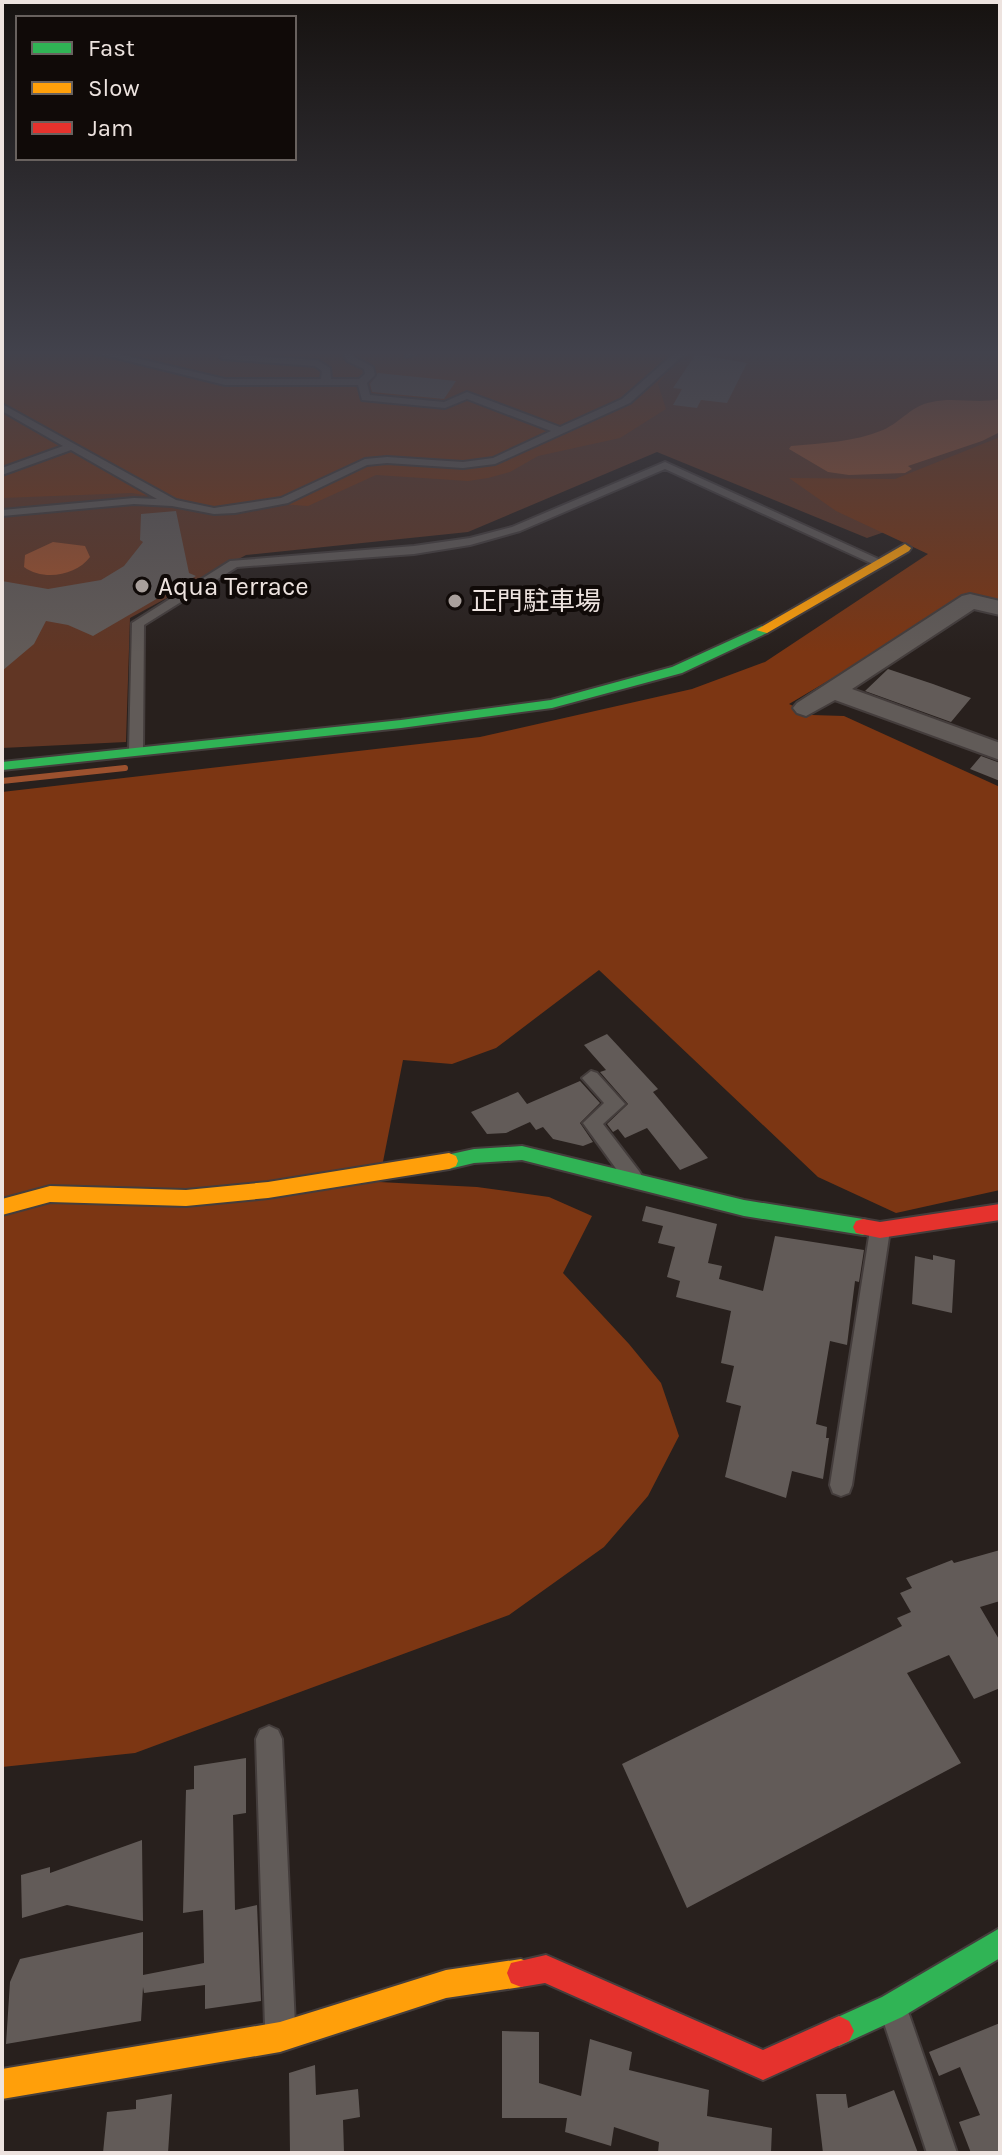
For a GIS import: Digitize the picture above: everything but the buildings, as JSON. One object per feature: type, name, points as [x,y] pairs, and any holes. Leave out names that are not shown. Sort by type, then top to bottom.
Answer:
[{"type":"street","points":[[2,766],[401,724],[552,704],[677,670],[775,624],[905,548]]},
{"type":"street","points":[[806,708],[970,601],[1000,608]]},
{"type":"street","points":[[834,691],[1000,752]]},
{"type":"street","points":[[2,1207],[50,1194],[186,1198],[268,1190],[419,1168],[474,1156],[522,1153],[744,1208],[880,1230],[1000,1212]]},
{"type":"street","points":[[2,2084],[280,2037],[446,1984],[546,1969],[763,2065],[892,2007],[1000,1942]]},
{"type":"lane","points":[[2,472],[57,452]]},
{"type":"lane","points":[[82,452],[173,503]]},
{"type":"lane","points":[[2,513],[134,501],[173,503],[214,511],[265,507],[365,462],[387,460],[463,465],[495,461],[515,452]]},
{"type":"lane","points":[[136,750],[138,623],[234,564],[414,550],[470,541],[516,529],[665,465],[879,562]]},
{"type":"lane","points":[[2,522],[16,512]]},
{"type":"lane","points":[[591,1078],[616,1104],[592,1123],[634,1179]]},
{"type":"lane","points":[[841,1485],[880,1230]]},
{"type":"lane","points":[[269,1739],[280,2037]]},
{"type":"lane","points":[[892,2007],[942,2153]]},
{"type":"shaded area","points":[[2,452],[1000,452],[1000,479],[919,520],[867,538],[657,452],[468,532],[246,555],[130,618],[126,742],[2,748]]},
{"type":"shaded area","points":[[2,452],[558,452],[538,456],[510,472],[468,481],[376,475],[308,506],[252,502],[214,507],[132,493],[2,498]]},
{"type":"shaded area","points":[[793,452],[951,452],[908,466],[912,469],[905,473],[849,475],[828,472]]},
{"type":"shaded area","points":[[964,452],[1000,452],[1000,606],[968,598],[789,704],[812,715],[844,716],[1000,787],[1000,1190],[896,1213],[818,1177],[599,970],[496,1048],[452,1064],[403,1060],[379,1182],[477,1187],[549,1197],[592,1216],[563,1273],[661,1383],[679,1436],[648,1496],[604,1547],[509,1615],[135,1753],[2,1767],[2,792],[480,737],[692,689],[765,662],[928,554],[836,511],[789,478],[895,479]]},
{"type":"shaded area","points":[[53,542],[85,546],[90,557],[76,569],[59,574],[40,574],[24,567],[25,555]]},
{"type":"waterway","points":[[2,781],[125,768]]},
{"type":"traffic: fast","points":[[2,766],[401,724],[552,704],[677,670],[762,630]]},
{"type":"traffic: fast","points":[[449,1161],[522,1153],[744,1208],[863,1227]]},
{"type":"traffic: fast","points":[[839,2031],[892,2007],[1000,1942]]},
{"type":"traffic: slow","points":[[762,630],[905,548]]},
{"type":"traffic: slow","points":[[2,1207],[50,1194],[186,1198],[268,1190],[449,1161]]},
{"type":"traffic: slow","points":[[2,2084],[280,2037],[446,1984],[521,1973]]},
{"type":"traffic: jam","points":[[863,1227],[880,1230],[1000,1212]]},
{"type":"traffic: jam","points":[[521,1973],[546,1969],[763,2065],[839,2031]]},
{"type":"place","name":"Aqua Terrace","points":[[142,586]]},
{"type":"place","name":"正門駐車場","points":[[455,601]]}]
